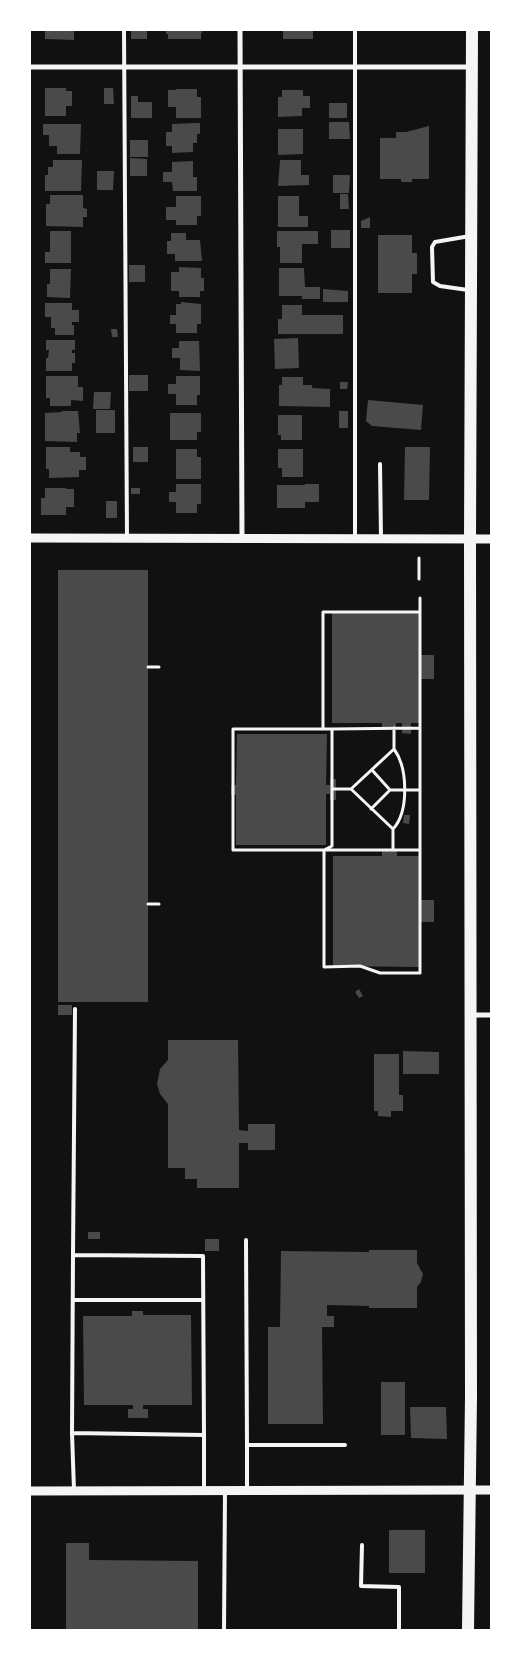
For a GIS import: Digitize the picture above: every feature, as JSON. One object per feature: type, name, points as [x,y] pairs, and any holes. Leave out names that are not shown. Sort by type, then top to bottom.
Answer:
[{"type":"main road","points":[[468,1630],[472,1397],[470,539],[472,30]]},
{"type":"street","points":[[240,30],[242,538]]},
{"type":"street","points":[[30,67],[472,68]]},
{"type":"street","points":[[30,538],[491,539]]},
{"type":"street","points":[[472,1015],[491,1015]]},
{"type":"street","points":[[30,1491],[491,1490]]},
{"type":"lane","points":[[124,30],[127,538]]},
{"type":"lane","points":[[355,30],[355,538]]},
{"type":"lane","points":[[472,235],[435,242],[432,247],[433,282],[440,286],[472,291]]},
{"type":"lane","points":[[380,464],[381,538]]},
{"type":"lane","points":[[74,1491],[72,1433],[75,1009]]},
{"type":"lane","points":[[246,1240],[247,1491]]},
{"type":"lane","points":[[73,1255],[203,1256],[204,1491]]},
{"type":"lane","points":[[73,1300],[203,1300]]},
{"type":"lane","points":[[72,1433],[204,1435]]},
{"type":"lane","points":[[247,1445],[345,1445]]},
{"type":"lane","points":[[224,1491],[224,1630]]},
{"type":"lane","points":[[362,1545],[361,1586],[400,1587],[400,1630]]},
{"type":"path","points":[[419,558],[419,579]]},
{"type":"path","points":[[324,850],[324,967],[360,966],[380,973],[420,973],[420,598]]},
{"type":"path","points":[[323,729],[323,612],[420,612]]},
{"type":"path","points":[[148,667],[159,667]]},
{"type":"path","points":[[393,850],[393,829],[401,817],[404,806],[404,776],[394,749],[394,728]]},
{"type":"path","points":[[420,728],[233,729],[233,850],[420,850]]},
{"type":"path","points":[[324,850],[332,846],[332,729]]},
{"type":"path","points":[[351,790],[394,749]]},
{"type":"path","points":[[372,770],[390,790]]},
{"type":"path","points":[[332,790],[351,790],[393,829]]},
{"type":"path","points":[[371,809],[390,790],[420,790]]},
{"type":"path","points":[[148,904],[159,904]]},
{"type":"building","points":[[45,30],[74,30],[74,40],[45,39]]},
{"type":"building","points":[[131,30],[147,30],[147,39],[131,39]]},
{"type":"building","points":[[166,30],[202,30],[201,39],[168,39]]},
{"type":"building","points":[[283,30],[313,30],[313,39],[283,39]]},
{"type":"building","points":[[45,88],[66,88],[66,91],[72,91],[72,106],[66,106],[66,116],[45,116]]},
{"type":"building","points":[[104,88],[113,88],[114,104],[104,104]]},
{"type":"building","points":[[197,89],[197,97],[201,97],[201,118],[176,118],[176,107],[168,107],[168,90]]},
{"type":"building","points":[[282,90],[303,90],[303,96],[310,96],[310,108],[302,108],[302,116],[278,117],[278,97],[282,97]]},
{"type":"building","points":[[131,96],[138,96],[138,102],[152,102],[152,118],[131,118]]},
{"type":"building","points":[[329,103],[347,103],[347,118],[329,118]]},
{"type":"building","points":[[329,122],[349,122],[350,139],[329,139]]},
{"type":"building","points":[[200,123],[200,134],[197,134],[197,143],[193,143],[193,152],[172,153],[172,146],[166,146],[166,132],[172,132],[172,124]]},
{"type":"building","points":[[43,124],[81,124],[80,154],[57,154],[57,146],[49,146],[49,135],[43,135]]},
{"type":"building","points":[[429,126],[429,179],[412,179],[412,182],[401,182],[401,179],[380,179],[380,138],[396,138],[396,132],[406,132]]},
{"type":"building","points":[[278,129],[303,129],[303,154],[278,155]]},
{"type":"building","points":[[130,140],[148,140],[148,157],[130,157]]},
{"type":"building","points":[[130,158],[147,159],[147,176],[130,176]]},
{"type":"building","points":[[53,160],[82,160],[81,191],[45,191],[45,175],[48,175],[48,167],[53,167]]},
{"type":"building","points":[[280,160],[301,160],[301,175],[309,175],[309,185],[278,186]]},
{"type":"building","points":[[193,161],[193,177],[197,177],[197,191],[173,191],[172,182],[163,182],[163,172],[172,172],[172,162]]},
{"type":"building","points":[[97,171],[114,171],[113,190],[97,190]]},
{"type":"building","points":[[333,175],[350,175],[349,193],[333,193]]},
{"type":"building","points":[[340,194],[348,194],[349,209],[340,209]]},
{"type":"building","points":[[50,195],[83,195],[83,208],[87,209],[87,217],[83,217],[83,227],[46,226],[46,204],[50,204]]},
{"type":"building","points":[[176,196],[201,196],[201,216],[197,216],[197,225],[176,225],[176,220],[166,220],[166,207],[176,207]]},
{"type":"building","points":[[278,196],[299,196],[299,216],[308,216],[308,227],[278,227]]},
{"type":"building","points":[[370,217],[370,228],[361,228],[361,221]]},
{"type":"building","points":[[331,230],[350,230],[350,248],[331,248]]},
{"type":"building","points":[[50,231],[71,231],[71,263],[45,263],[45,252],[50,252]]},
{"type":"building","points":[[277,231],[318,231],[318,244],[302,244],[302,263],[280,263]]},
{"type":"building","points":[[171,233],[186,233],[186,240],[200,240],[202,261],[175,261],[175,254],[167,254],[167,241],[171,241]]},
{"type":"building","points":[[378,235],[412,235],[412,253],[417,253],[417,274],[412,274],[412,293],[378,293]]},
{"type":"building","points":[[129,265],[145,265],[145,282],[129,282]]},
{"type":"building","points":[[179,267],[201,268],[201,278],[204,278],[204,291],[200,291],[200,297],[179,297],[179,291],[171,291],[171,272],[179,272]]},
{"type":"building","points":[[279,268],[304,268],[305,287],[320,287],[320,299],[302,299],[302,296],[279,296]]},
{"type":"building","points":[[50,269],[71,269],[70,298],[47,297],[47,284],[50,284]]},
{"type":"building","points":[[323,289],[348,291],[348,302],[323,302]]},
{"type":"building","points":[[181,302],[201,304],[201,324],[197,324],[197,333],[176,333],[176,324],[170,324],[170,315],[176,315],[176,304],[181,304]]},
{"type":"building","points":[[45,303],[72,303],[72,310],[79,310],[79,322],[72,322],[72,325],[74,325],[74,335],[55,335],[55,328],[51,328],[51,317],[45,317]]},
{"type":"building","points":[[282,305],[302,305],[302,315],[343,315],[343,334],[278,334],[278,319],[282,319]]},
{"type":"building","points":[[111,329],[117,329],[118,337],[112,337]]},
{"type":"building","points":[[298,338],[299,368],[275,369],[274,339]]},
{"type":"building","points":[[46,340],[75,340],[75,350],[72,350],[72,353],[75,353],[75,363],[72,363],[72,371],[46,371],[46,358],[48,358],[49,350],[46,350]]},
{"type":"building","points":[[179,341],[199,341],[200,371],[180,370],[180,358],[172,358],[172,348],[179,348]]},
{"type":"building","points":[[129,375],[148,375],[148,391],[129,391]]},
{"type":"building","points":[[46,376],[78,376],[78,387],[83,387],[83,401],[71,400],[71,406],[50,406],[50,398],[46,398]]},
{"type":"building","points":[[176,376],[200,376],[200,395],[197,395],[197,405],[176,405],[176,394],[168,394],[168,384],[176,384]]},
{"type":"building","points":[[282,377],[303,377],[303,385],[312,385],[312,388],[330,389],[330,407],[279,406],[279,385],[282,385]]},
{"type":"building","points":[[340,382],[348,382],[347,389],[340,389]]},
{"type":"building","points":[[94,392],[111,392],[110,409],[93,409]]},
{"type":"building","points":[[368,400],[423,405],[421,430],[372,426],[366,421]]},
{"type":"building","points":[[96,410],[115,410],[115,433],[96,433]]},
{"type":"building","points":[[78,411],[80,433],[77,433],[77,442],[45,441],[45,413]]},
{"type":"building","points":[[339,411],[348,411],[348,428],[339,428]]},
{"type":"building","points":[[170,413],[201,413],[201,432],[197,432],[197,440],[170,440]]},
{"type":"building","points":[[278,415],[302,415],[302,440],[281,440],[281,435],[278,435]]},
{"type":"building","points":[[46,447],[70,447],[70,452],[80,452],[80,457],[86,457],[86,470],[79,470],[79,477],[49,478],[49,469],[46,469]]},
{"type":"building","points":[[133,447],[148,447],[148,462],[133,462]]},
{"type":"building","points":[[405,447],[430,447],[429,500],[404,500]]},
{"type":"building","points":[[176,449],[197,449],[197,457],[201,457],[201,479],[176,479]]},
{"type":"building","points":[[278,449],[303,449],[303,477],[282,477],[282,468],[278,468]]},
{"type":"building","points":[[176,484],[201,484],[201,504],[197,504],[197,513],[176,513],[176,502],[169,502],[169,492],[176,492]]},
{"type":"building","points":[[319,484],[319,502],[305,502],[305,508],[277,508],[277,485]]},
{"type":"building","points":[[45,488],[74,489],[74,507],[66,507],[66,515],[41,515],[41,498],[45,498]]},
{"type":"building","points":[[131,488],[140,488],[140,494],[131,494]]},
{"type":"building","points":[[106,501],[117,501],[117,518],[106,518]]},
{"type":"building","points":[[58,570],[148,570],[148,1002],[58,1002]]},
{"type":"building","points":[[332,612],[419,612],[419,655],[434,655],[434,679],[419,679],[419,723],[411,723],[411,734],[402,733],[402,723],[396,723],[396,728],[382,728],[382,723],[332,723]]},
{"type":"building","points":[[237,734],[327,734],[326,785],[330,785],[330,779],[336,779],[336,800],[330,800],[330,794],[326,794],[326,845],[236,845],[236,795],[231,795],[231,785],[236,785]]},
{"type":"building","points":[[404,815],[410,815],[409,824],[403,823]]},
{"type":"building","points":[[382,851],[397,851],[397,856],[420,856],[420,900],[434,900],[434,922],[420,922],[420,967],[333,966],[333,856],[382,856]]},
{"type":"building","points":[[359,989],[363,996],[359,998],[355,992]]},
{"type":"building","points":[[58,1005],[72,1005],[72,1015],[58,1015]]},
{"type":"building","points":[[168,1040],[238,1040],[239,1130],[248,1131],[248,1124],[275,1124],[275,1150],[248,1150],[248,1143],[239,1143],[239,1188],[197,1188],[197,1179],[185,1179],[185,1168],[168,1168],[168,1104],[160,1094],[157,1084],[160,1069],[168,1060]]},
{"type":"building","points":[[403,1051],[439,1052],[439,1074],[403,1074]]},
{"type":"building","points":[[374,1054],[399,1054],[399,1095],[403,1095],[403,1111],[391,1111],[391,1117],[378,1116],[378,1111],[374,1111]]},
{"type":"building","points":[[88,1232],[100,1232],[100,1239],[88,1239]]},
{"type":"building","points":[[205,1239],[219,1239],[219,1251],[205,1251]]},
{"type":"building","points":[[369,1250],[417,1250],[417,1263],[423,1274],[421,1282],[417,1287],[417,1308],[369,1308],[369,1306],[327,1305],[327,1316],[334,1316],[334,1327],[322,1327],[323,1424],[268,1424],[268,1327],[280,1327],[281,1251],[369,1252]]},
{"type":"building","points":[[132,1311],[143,1311],[143,1315],[191,1315],[192,1405],[143,1405],[143,1409],[148,1409],[148,1418],[128,1418],[128,1409],[133,1409],[133,1405],[84,1405],[83,1316],[132,1316]]},
{"type":"building","points":[[381,1382],[405,1382],[405,1435],[381,1435]]},
{"type":"building","points":[[410,1407],[446,1407],[447,1439],[411,1438]]},
{"type":"building","points":[[389,1530],[425,1530],[425,1573],[389,1573]]},
{"type":"building","points":[[66,1543],[89,1543],[89,1560],[198,1561],[198,1630],[66,1630]]}]
